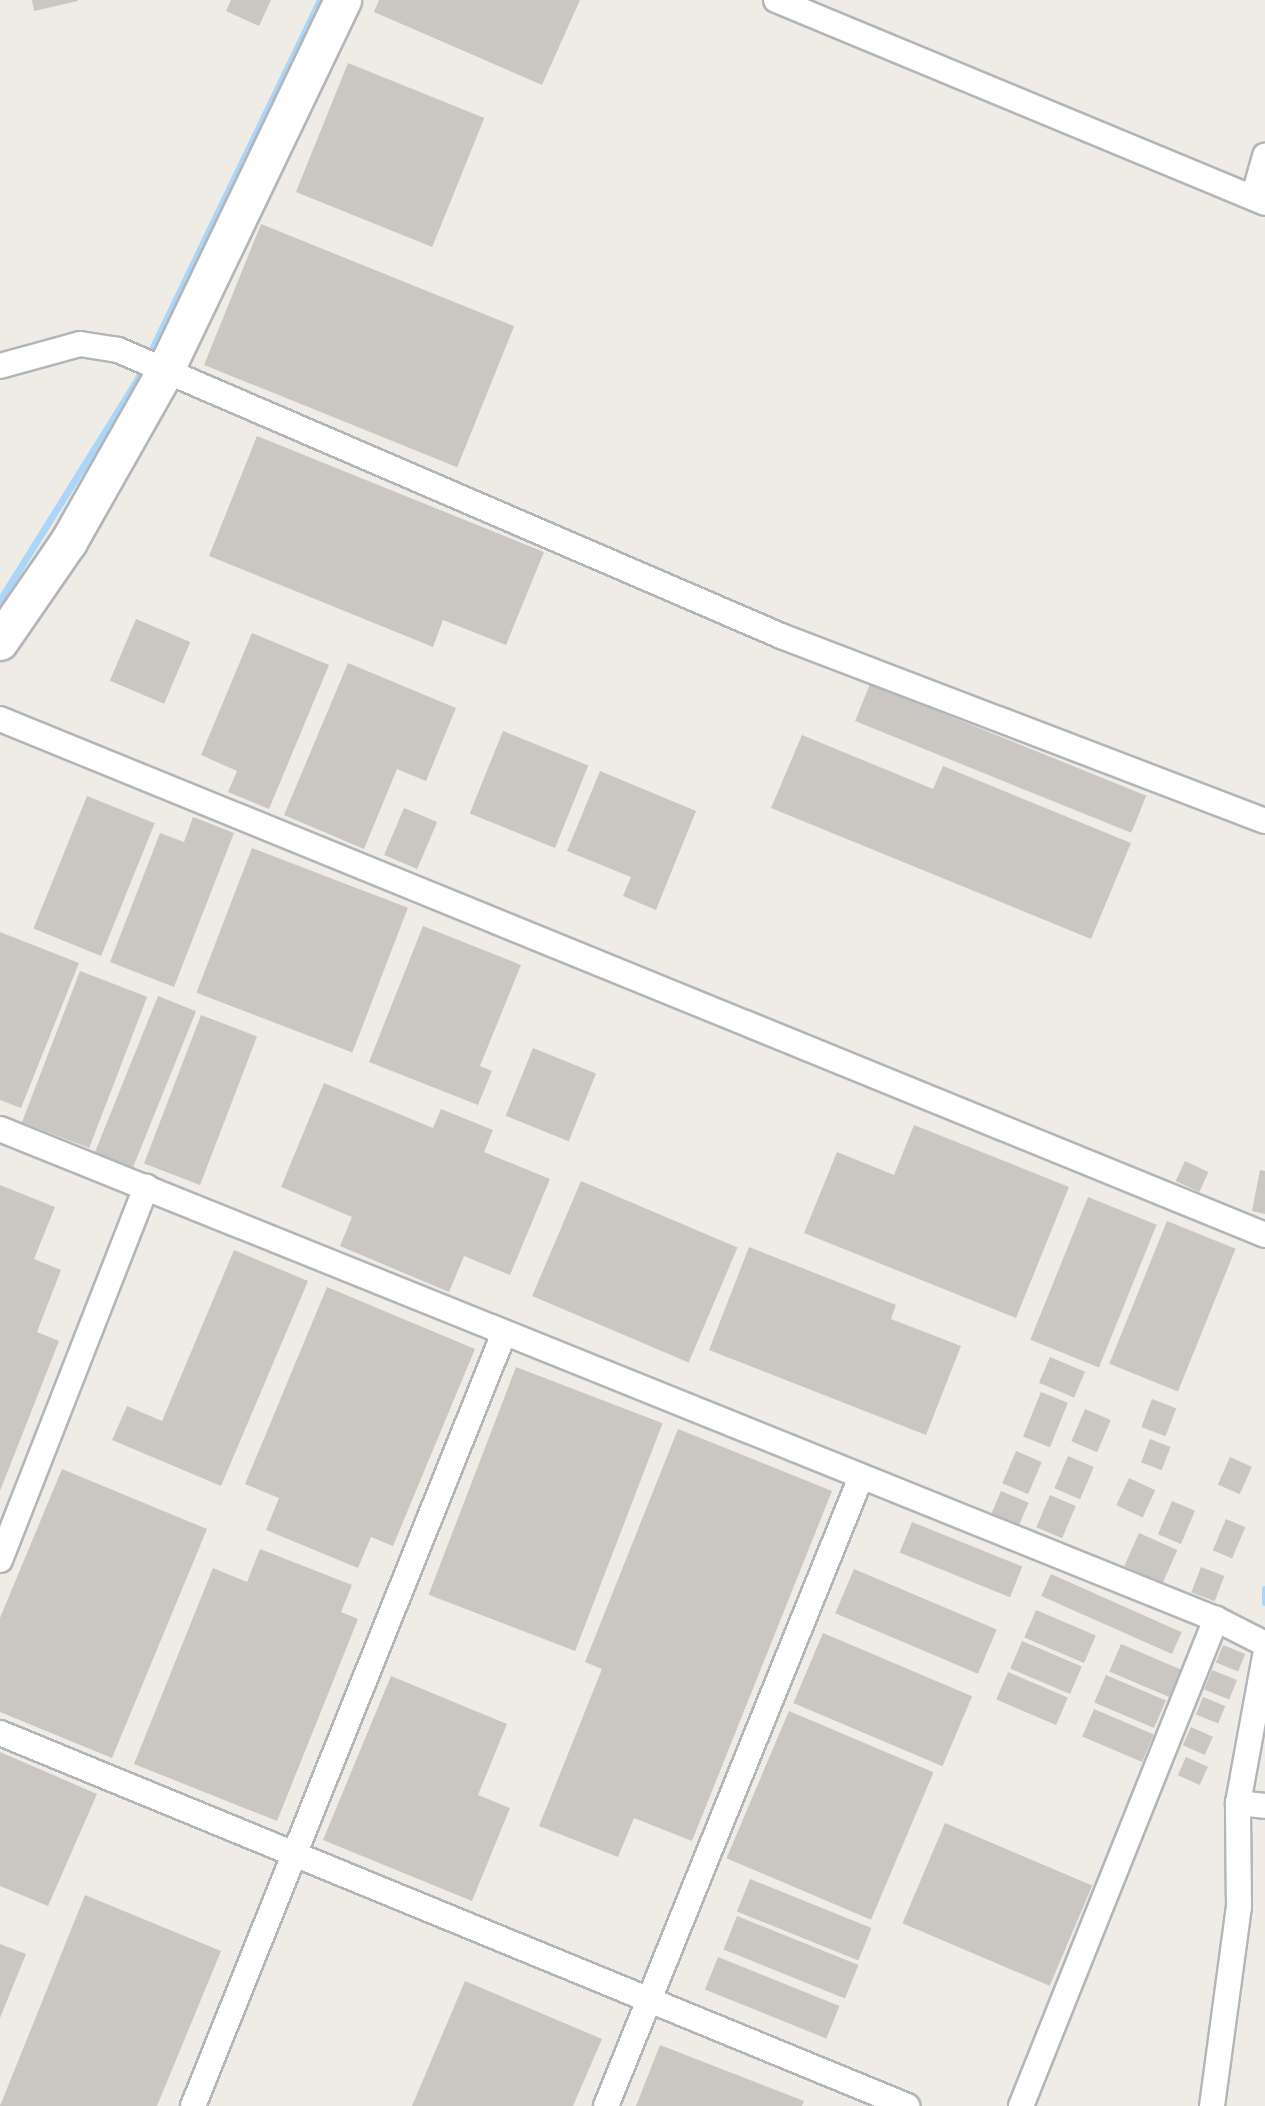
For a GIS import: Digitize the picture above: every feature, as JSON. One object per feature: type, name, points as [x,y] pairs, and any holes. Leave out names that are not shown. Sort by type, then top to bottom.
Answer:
[{"type":"street","points":[[0,642],[69,542],[165,372],[343,0]]},
{"type":"street","points":[[776,0],[1260,199],[1265,156]]},
{"type":"street","points":[[0,366],[80,344],[118,350],[781,636],[1265,821]]},
{"type":"street","points":[[0,719],[1265,1235]]},
{"type":"street","points":[[0,1129],[1216,1619],[1265,1644]]},
{"type":"street","points":[[0,1560],[146,1187]]},
{"type":"street","points":[[193,2106],[504,1333]]},
{"type":"street","points":[[606,2106],[861,1477]]},
{"type":"street","points":[[1021,2106],[1216,1619]]},
{"type":"street","points":[[1212,2106],[1239,1907],[1238,1803],[1265,1656]]},
{"type":"street","points":[[0,1733],[907,2106]]},
{"type":"street","points":[[1238,1803],[1265,1806]]},
{"type":"building","points":[[32,0],[78,0],[78,1],[34,11]]},
{"type":"building","points":[[231,0],[271,0],[259,26],[226,11]]},
{"type":"building","points":[[379,0],[580,0],[542,85],[374,12]]},
{"type":"building","points":[[348,63],[484,118],[432,247],[296,192]]},
{"type":"building","points":[[261,224],[514,326],[457,467],[204,365]]},
{"type":"building","points":[[257,436],[544,552],[506,645],[443,620],[433,647],[209,556]]},
{"type":"building","points":[[136,619],[190,642],[164,704],[110,681]]},
{"type":"building","points":[[252,633],[329,665],[269,809],[228,792],[237,771],[201,755]]},
{"type":"building","points":[[348,663],[456,708],[426,781],[397,769],[364,849],[284,815]]},
{"type":"building","points":[[870,684],[1146,796],[1131,833],[855,721]]},
{"type":"building","points":[[503,731],[588,765],[555,848],[470,814]]},
{"type":"building","points":[[802,735],[933,789],[943,766],[1131,843],[1091,939],[771,808]]},
{"type":"building","points":[[600,771],[696,811],[656,910],[623,896],[631,877],[567,851]]},
{"type":"building","points":[[87,796],[155,823],[101,956],[33,929]]},
{"type":"building","points":[[404,808],[437,822],[417,869],[384,855]]},
{"type":"building","points":[[193,817],[234,833],[174,987],[110,962],[160,833],[184,842]]},
{"type":"building","points":[[252,848],[408,908],[352,1053],[196,993]]},
{"type":"building","points":[[423,926],[521,965],[480,1066],[492,1071],[478,1105],[369,1062]]},
{"type":"building","points":[[0,932],[79,963],[21,1108],[0,1100]]},
{"type":"building","points":[[80,971],[147,997],[89,1148],[22,1122]]},
{"type":"building","points":[[158,996],[196,1011],[133,1168],[95,1153]]},
{"type":"building","points":[[201,1015],[257,1037],[200,1185],[144,1163]]},
{"type":"building","points":[[533,1048],[596,1073],[569,1141],[506,1116]]},
{"type":"building","points":[[324,1083],[433,1128],[441,1109],[493,1130],[484,1152],[550,1179],[510,1275],[464,1256],[449,1292],[340,1246],[352,1217],[281,1187]]},
{"type":"building","points":[[914,1125],[1069,1187],[1016,1318],[804,1233],[837,1152],[894,1175]]},
{"type":"building","points":[[1185,1161],[1209,1172],[1199,1192],[1176,1181]]},
{"type":"building","points":[[1260,1170],[1265,1171],[1265,1214],[1252,1211]]},
{"type":"building","points":[[581,1181],[737,1247],[689,1362],[532,1296]]},
{"type":"building","points":[[0,1185],[55,1207],[34,1259],[61,1270],[37,1332],[59,1341],[0,1491]]},
{"type":"building","points":[[1088,1197],[1157,1225],[1099,1368],[1030,1340]]},
{"type":"building","points":[[1167,1221],[1236,1249],[1178,1392],[1109,1364]]},
{"type":"building","points":[[749,1247],[896,1305],[891,1319],[961,1346],[926,1435],[709,1350]]},
{"type":"building","points":[[234,1250],[308,1281],[221,1486],[112,1440],[127,1406],[162,1421]]},
{"type":"building","points":[[327,1287],[475,1349],[393,1546],[371,1537],[358,1568],[266,1530],[279,1498],[245,1484]]},
{"type":"building","points":[[1050,1357],[1085,1372],[1074,1398],[1039,1383]]},
{"type":"building","points":[[516,1367],[663,1423],[575,1651],[429,1595]]},
{"type":"building","points":[[1041,1392],[1068,1403],[1050,1447],[1023,1437]]},
{"type":"building","points":[[1152,1399],[1176,1408],[1166,1436],[1141,1427]]},
{"type":"building","points":[[1085,1409],[1111,1420],[1097,1452],[1071,1441]]},
{"type":"building","points":[[678,1429],[832,1491],[692,1841],[634,1818],[618,1857],[539,1826],[602,1669],[585,1662]]},
{"type":"building","points":[[1150,1439],[1171,1447],[1162,1470],[1141,1462]]},
{"type":"building","points":[[1016,1451],[1042,1462],[1028,1494],[1002,1483]]},
{"type":"building","points":[[1068,1456],[1094,1467],[1080,1499],[1054,1488]]},
{"type":"building","points":[[1230,1457],[1252,1467],[1240,1494],[1218,1484]]},
{"type":"building","points":[[62,1469],[207,1529],[112,1758],[0,1712],[0,1618]]},
{"type":"building","points":[[1129,1478],[1155,1490],[1143,1517],[1116,1505]]},
{"type":"building","points":[[1001,1491],[1029,1503],[1018,1527],[991,1515]]},
{"type":"building","points":[[1050,1495],[1076,1506],[1062,1538],[1036,1527]]},
{"type":"building","points":[[1172,1501],[1195,1511],[1181,1544],[1158,1534]]},
{"type":"building","points":[[1226,1519],[1245,1527],[1232,1559],[1213,1550]]},
{"type":"building","points":[[912,1522],[1022,1567],[1010,1597],[900,1553]]},
{"type":"building","points":[[1139,1533],[1177,1550],[1163,1583],[1124,1566]]},
{"type":"building","points":[[260,1549],[352,1585],[341,1612],[358,1619],[277,1821],[134,1764],[213,1568],[247,1582]]},
{"type":"building","points":[[1201,1567],[1224,1576],[1215,1601],[1191,1592]]},
{"type":"building","points":[[854,1569],[997,1630],[978,1674],[835,1613]]},
{"type":"building","points":[[1051,1574],[1182,1632],[1172,1654],[1041,1596]]},
{"type":"building","points":[[1036,1610],[1096,1635],[1084,1663],[1024,1638]]},
{"type":"building","points":[[823,1633],[972,1696],[942,1766],[793,1703]]},
{"type":"building","points":[[1022,1641],[1082,1666],[1070,1694],[1010,1669]]},
{"type":"building","points":[[1121,1644],[1181,1669],[1169,1697],[1109,1672]]},
{"type":"building","points":[[1223,1645],[1245,1654],[1238,1672],[1216,1663]]},
{"type":"building","points":[[1212,1670],[1237,1680],[1229,1700],[1204,1689]]},
{"type":"building","points":[[1008,1672],[1068,1697],[1056,1725],[996,1700]]},
{"type":"building","points":[[1106,1675],[1166,1700],[1154,1728],[1094,1703]]},
{"type":"building","points":[[391,1676],[507,1724],[478,1795],[510,1808],[472,1901],[323,1840]]},
{"type":"building","points":[[1203,1697],[1225,1706],[1218,1724],[1196,1715]]},
{"type":"building","points":[[1094,1709],[1154,1734],[1142,1762],[1082,1737]]},
{"type":"building","points":[[789,1711],[934,1772],[871,1920],[726,1858]]},
{"type":"building","points":[[1191,1727],[1213,1737],[1205,1755],[1183,1745]]},
{"type":"building","points":[[0,1752],[97,1794],[48,1906],[0,1886]]},
{"type":"building","points":[[1186,1757],[1208,1767],[1200,1785],[1178,1775]]},
{"type":"building","points":[[945,1823],[1092,1886],[1050,1986],[902,1923]]},
{"type":"building","points":[[750,1879],[871,1928],[858,1961],[737,1911]]},
{"type":"building","points":[[85,1895],[221,1951],[157,2106],[0,2106]]},
{"type":"building","points":[[737,1916],[858,1965],[845,1998],[724,1949]]},
{"type":"building","points":[[0,1944],[26,1954],[0,2018]]},
{"type":"building","points":[[718,1957],[839,2006],[826,2039],[705,1989]]},
{"type":"building","points":[[465,1981],[602,2039],[573,2106],[412,2106]]},
{"type":"building","points":[[660,2045],[804,2101],[802,2106],[636,2106]]},
{"type":"waterway","points":[[0,600],[138,378],[320,0]]},
{"type":"waterway","points":[[1265,1589],[1265,1602]]}]
